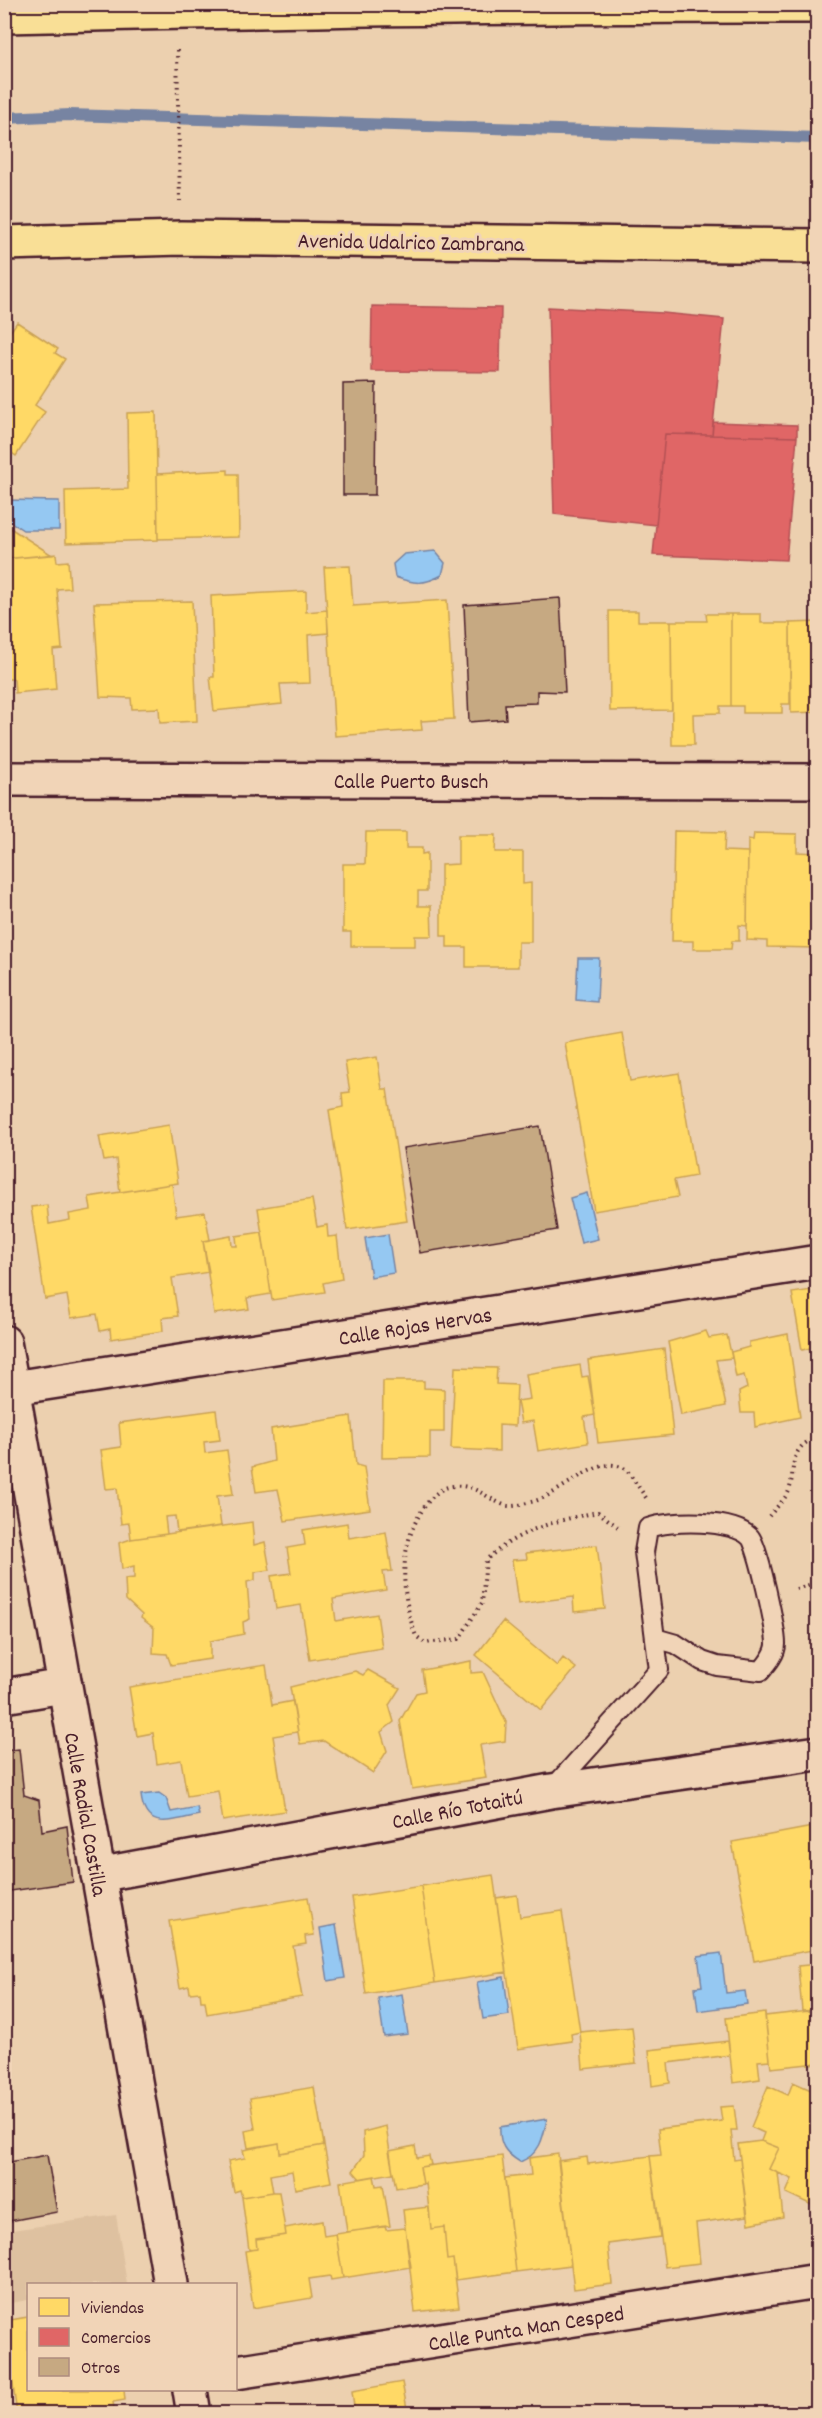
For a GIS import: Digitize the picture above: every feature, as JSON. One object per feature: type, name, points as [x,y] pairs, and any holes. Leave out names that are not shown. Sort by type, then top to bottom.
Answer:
[{"type":"highway","points":[[4,16],[569,5],[818,6]]},
{"type":"highway","name":"Avenida Udalrico Zambrana","points":[[4,243],[181,238],[818,246]]},
{"type":"street","name":"Calle Puerto Busch","points":[[4,779],[818,781]]},
{"type":"street","name":"Calle Rojas Hervas","points":[[13,1388],[818,1262]]},
{"type":"street","name":"Calle Radial Castilla","points":[[4,1342],[63,1686],[171,2283]]},
{"type":"street","points":[[4,1696],[63,1686]]},
{"type":"street","name":"Calle Río Totaitú","points":[[98,1875],[551,1791],[818,1753]]},
{"type":"street","name":"Calle Punta Man Cesped","points":[[237,2373],[818,2281]]},
{"type":"street","points":[[190,2391],[194,2414]]},
{"type":"lane","points":[[551,1791],[659,1670],[655,1638],[645,1547],[648,1528],[661,1523],[733,1525],[751,1538],[758,1552],[776,1645],[770,1661],[761,1671],[717,1666],[702,1661],[676,1644],[655,1638]]},
{"type":"path","points":[[177,53],[180,196]]},
{"type":"path","points":[[751,1538],[789,1491],[795,1458],[806,1441],[818,1437]]},
{"type":"path","points":[[645,1547],[598,1512],[524,1532],[501,1546],[486,1560],[482,1603],[459,1639],[425,1643],[416,1636],[406,1598],[405,1546],[415,1520],[439,1490],[454,1486],[470,1487],[506,1506],[524,1504],[540,1500],[575,1478],[609,1465],[626,1468],[661,1523]]},
{"type":"shaded area","points":[[116,2215],[127,2283],[27,2283],[27,2300],[5,2304],[5,2231]]},
{"type":"water","points":[[4,500],[59,501],[59,530],[23,530],[5,518]]},
{"type":"water","points":[[435,551],[445,563],[442,575],[430,581],[419,582],[395,577],[393,564],[404,554]]},
{"type":"water","points":[[578,958],[599,958],[597,1002],[576,1000]]},
{"type":"water","points":[[587,1193],[598,1239],[581,1243],[570,1198]]},
{"type":"water","points":[[388,1234],[394,1273],[371,1277],[365,1238]]},
{"type":"water","points":[[159,1793],[166,1798],[171,1812],[197,1807],[199,1815],[170,1821],[154,1819],[148,1815],[141,1795]]},
{"type":"water","points":[[336,1925],[345,1978],[328,1981],[320,1928]]},
{"type":"water","points":[[721,1953],[726,1993],[745,1991],[747,2004],[698,2011],[695,1987],[702,1986],[698,1956]]},
{"type":"water","points":[[504,1977],[509,2015],[483,2019],[477,1982]]},
{"type":"water","points":[[402,1994],[408,2034],[384,2037],[378,1998]]},
{"type":"water","points":[[547,2119],[540,2145],[532,2155],[520,2162],[510,2155],[502,2143],[500,2127]]},
{"type":"building: Viviendas","points":[[17,322],[58,349],[55,353],[65,359],[35,405],[45,412],[16,456],[6,449],[4,452],[4,341]]},
{"type":"building: Viviendas","points":[[156,412],[158,540],[66,543],[65,491],[128,489],[127,413]]},
{"type":"building: Viviendas","points":[[228,470],[228,474],[238,474],[239,537],[158,539],[157,474]]},
{"type":"building: Viviendas","points":[[4,524],[52,555],[4,559]]},
{"type":"building: Viviendas","points":[[56,554],[57,562],[68,561],[70,588],[57,589],[62,649],[53,650],[56,689],[15,693],[14,679],[4,679],[4,559]]},
{"type":"building: Viviendas","points":[[350,566],[353,606],[447,600],[454,719],[421,721],[422,730],[335,736],[324,567]]},
{"type":"building: Viviendas","points":[[306,591],[306,612],[327,610],[328,633],[308,635],[310,683],[280,684],[282,704],[214,711],[210,677],[214,677],[211,596]]},
{"type":"building: Viviendas","points":[[192,601],[197,721],[160,723],[159,708],[132,709],[131,698],[100,697],[94,603]]},
{"type":"building: Viviendas","points":[[609,611],[638,611],[638,621],[671,621],[672,710],[610,711]]},
{"type":"building: Viviendas","points":[[706,614],[731,614],[731,706],[720,706],[720,713],[693,714],[694,745],[672,745],[671,621],[707,621]]},
{"type":"building: Viviendas","points":[[731,614],[761,614],[761,623],[790,623],[790,704],[782,704],[782,713],[743,713],[743,706],[731,706]]},
{"type":"building: Viviendas","points":[[818,622],[818,712],[791,713],[790,623]]},
{"type":"building: Viviendas","points":[[674,831],[725,832],[724,851],[748,852],[747,926],[739,925],[739,941],[732,941],[731,949],[693,949],[693,941],[672,941]]},
{"type":"building: Viviendas","points":[[366,832],[406,832],[406,848],[422,848],[422,854],[427,853],[427,891],[418,891],[418,906],[431,906],[432,936],[415,936],[415,946],[351,946],[351,932],[343,932],[343,864],[365,864]]},
{"type":"building: Viviendas","points":[[754,833],[797,834],[797,852],[818,853],[818,948],[767,947],[767,941],[747,940],[748,839],[753,840]]},
{"type":"building: Viviendas","points":[[458,835],[496,835],[495,852],[523,852],[523,884],[531,883],[531,942],[518,942],[518,967],[466,967],[466,947],[447,947],[447,936],[441,936],[441,865],[458,864]]},
{"type":"building: Viviendas","points":[[622,1033],[630,1081],[679,1073],[696,1176],[674,1180],[678,1197],[594,1211],[565,1043]]},
{"type":"building: Viviendas","points":[[377,1057],[382,1089],[387,1089],[407,1221],[347,1230],[329,1110],[343,1107],[342,1093],[350,1092],[345,1062]]},
{"type":"building: Viviendas","points":[[169,1125],[178,1183],[120,1192],[116,1159],[104,1161],[99,1136]]},
{"type":"building: Viviendas","points":[[172,1184],[176,1216],[205,1212],[210,1240],[203,1241],[209,1272],[172,1278],[178,1316],[162,1318],[163,1331],[111,1339],[110,1329],[100,1331],[97,1314],[71,1318],[67,1295],[45,1299],[31,1207],[47,1205],[49,1224],[70,1220],[69,1214],[91,1210],[89,1197]]},
{"type":"building: Viviendas","points":[[312,1199],[317,1227],[327,1225],[328,1237],[337,1236],[342,1279],[323,1283],[325,1292],[272,1300],[258,1208]]},
{"type":"building: Viviendas","points":[[262,1232],[271,1294],[247,1298],[249,1309],[214,1314],[203,1241],[231,1236],[232,1246],[237,1246],[236,1236]]},
{"type":"building: Viviendas","points":[[818,1289],[818,1368],[815,1347],[802,1350],[792,1293]]},
{"type":"building: Viviendas","points":[[706,1331],[709,1338],[727,1335],[732,1358],[716,1360],[726,1406],[681,1415],[668,1342]]},
{"type":"building: Viviendas","points":[[788,1334],[800,1417],[755,1427],[754,1413],[741,1413],[739,1392],[747,1388],[744,1375],[736,1377],[731,1352],[749,1347],[749,1342]]},
{"type":"building: Viviendas","points":[[664,1349],[673,1435],[598,1443],[588,1360]]},
{"type":"building: Viviendas","points":[[580,1365],[582,1377],[588,1376],[595,1415],[584,1417],[588,1443],[538,1451],[533,1421],[521,1423],[517,1401],[530,1399],[526,1374]]},
{"type":"building: Viviendas","points":[[455,1367],[497,1368],[496,1384],[517,1385],[515,1426],[499,1425],[499,1451],[451,1449]]},
{"type":"building: Viviendas","points":[[383,1381],[424,1381],[424,1388],[444,1389],[444,1432],[430,1432],[430,1457],[382,1458]]},
{"type":"building: Viviendas","points":[[216,1410],[220,1440],[204,1442],[205,1453],[227,1450],[233,1494],[217,1496],[221,1526],[177,1532],[175,1516],[165,1517],[167,1534],[131,1539],[129,1523],[121,1524],[117,1488],[106,1489],[101,1450],[121,1447],[119,1423]]},
{"type":"building: Viviendas","points":[[351,1416],[356,1465],[364,1467],[370,1509],[285,1521],[278,1489],[256,1492],[252,1467],[274,1461],[271,1429]]},
{"type":"building: Viviendas","points":[[252,1522],[254,1545],[265,1542],[270,1570],[255,1572],[255,1580],[247,1582],[250,1619],[243,1622],[244,1634],[210,1641],[210,1659],[171,1665],[167,1654],[153,1653],[154,1628],[141,1618],[142,1615],[126,1600],[125,1579],[134,1578],[134,1566],[122,1569],[119,1543],[131,1539]]},
{"type":"building: Viviendas","points":[[347,1523],[349,1538],[386,1532],[392,1571],[383,1572],[386,1590],[333,1599],[336,1621],[377,1614],[382,1648],[310,1660],[301,1605],[276,1609],[271,1576],[291,1573],[287,1548],[305,1545],[303,1530]]},
{"type":"building: Viviendas","points":[[597,1545],[605,1609],[574,1612],[573,1597],[518,1604],[512,1560],[527,1559],[526,1553]]},
{"type":"building: Viviendas","points":[[503,1621],[557,1666],[563,1658],[576,1668],[541,1710],[476,1655]]},
{"type":"building: Viviendas","points":[[471,1661],[471,1673],[483,1672],[506,1722],[505,1741],[480,1745],[486,1778],[412,1789],[400,1721],[416,1693],[425,1691],[422,1670]]},
{"type":"building: Viviendas","points":[[266,1665],[272,1705],[293,1701],[298,1732],[273,1736],[285,1811],[223,1821],[218,1791],[187,1796],[181,1760],[157,1764],[153,1733],[137,1736],[129,1687]]},
{"type":"building: Viviendas","points":[[368,1670],[400,1688],[389,1705],[394,1722],[381,1732],[387,1751],[373,1773],[324,1741],[300,1744],[290,1687],[355,1671],[363,1675]]},
{"type":"building: Viviendas","points":[[818,1826],[818,1949],[754,1961],[732,1842]]},
{"type":"building: Viviendas","points":[[493,1875],[507,1972],[435,1983],[421,1886]]},
{"type":"building: Viviendas","points":[[421,1886],[435,1983],[366,1994],[352,1897]]},
{"type":"building: Viviendas","points":[[517,1895],[520,1917],[562,1911],[580,2032],[571,2034],[572,2041],[518,2049],[496,1898]]},
{"type":"building: Viviendas","points":[[308,1897],[314,1935],[305,1936],[306,1944],[293,1946],[302,1997],[207,2014],[205,2001],[201,2001],[200,1992],[190,1993],[189,1986],[180,1988],[169,1921]]},
{"type":"building: Viviendas","points":[[818,1964],[818,2010],[802,2011],[798,1966]]},
{"type":"building: Viviendas","points":[[818,2010],[818,2063],[771,2068],[765,2016]]},
{"type":"building: Viviendas","points":[[765,2013],[770,2060],[758,2061],[760,2079],[733,2083],[726,2018]]},
{"type":"building: Viviendas","points":[[632,2027],[636,2063],[583,2069],[580,2032]]},
{"type":"building: Viviendas","points":[[728,2041],[730,2055],[668,2063],[670,2083],[652,2086],[649,2050]]},
{"type":"building: Viviendas","points":[[817,2077],[818,2204],[816,2207],[786,2193],[792,2179],[769,2169],[779,2148],[761,2141],[764,2133],[751,2127],[768,2086],[788,2095],[793,2082],[811,2090]]},
{"type":"building: Viviendas","points":[[314,2087],[324,2145],[280,2153],[279,2143],[248,2148],[245,2131],[255,2129],[250,2098]]},
{"type":"building: Viviendas","points":[[734,2106],[737,2130],[731,2130],[734,2160],[740,2159],[747,2216],[696,2223],[700,2263],[665,2267],[650,2156],[661,2155],[658,2129],[722,2121],[720,2107]]},
{"type":"building: Viviendas","points":[[386,2126],[393,2173],[360,2179],[353,2171],[364,2155],[363,2132]]},
{"type":"building: Viviendas","points":[[761,2141],[779,2148],[769,2169],[778,2173],[783,2217],[749,2224],[738,2144]]},
{"type":"building: Viviendas","points":[[279,2143],[280,2153],[324,2145],[331,2182],[295,2189],[292,2171],[270,2175],[273,2192],[242,2197],[240,2190],[234,2192],[228,2161],[245,2158],[243,2150]]},
{"type":"building: Viviendas","points":[[415,2146],[417,2158],[429,2156],[431,2165],[420,2167],[423,2184],[396,2188],[389,2151]]},
{"type":"building: Viviendas","points":[[558,2154],[571,2265],[516,2272],[505,2178],[531,2175],[529,2158]]},
{"type":"building: Viviendas","points":[[502,2156],[516,2272],[456,2280],[453,2259],[447,2260],[444,2227],[431,2229],[426,2183],[423,2184],[420,2167]]},
{"type":"building: Viviendas","points":[[650,2156],[660,2237],[608,2244],[612,2284],[574,2289],[558,2161],[587,2157],[588,2164]]},
{"type":"building: Viviendas","points":[[374,2176],[376,2186],[383,2185],[390,2226],[347,2232],[340,2182]]},
{"type":"building: Viviendas","points":[[279,2192],[286,2235],[256,2239],[257,2249],[249,2250],[242,2197]]},
{"type":"building: Viviendas","points":[[429,2207],[431,2229],[444,2227],[447,2260],[453,2259],[459,2307],[415,2312],[403,2210]]},
{"type":"building: Viviendas","points":[[322,2221],[324,2236],[336,2234],[343,2278],[331,2280],[330,2276],[309,2279],[312,2298],[253,2308],[245,2251],[257,2249],[256,2239],[286,2235],[285,2228]]},
{"type":"building: Viviendas","points":[[385,2226],[386,2230],[405,2228],[411,2267],[343,2278],[336,2234]]},
{"type":"building: Viviendas","points":[[27,2317],[27,2391],[124,2391],[125,2400],[113,2402],[115,2414],[17,2414],[4,2321]]},
{"type":"building: Viviendas","points":[[402,2382],[408,2414],[355,2414],[352,2391]]},
{"type":"building: Comercios","points":[[372,306],[501,308],[500,372],[371,371]]},
{"type":"building: Comercios","points":[[548,307],[663,313],[724,319],[712,435],[665,434],[656,525],[554,514]]},
{"type":"building: Comercios","points":[[713,422],[797,425],[797,437],[712,435]]},
{"type":"building: Comercios","points":[[665,434],[797,437],[786,560],[653,555]]},
{"type":"building: Otros","points":[[376,383],[375,495],[343,495],[343,384]]},
{"type":"building: Otros","points":[[560,598],[565,692],[537,691],[537,703],[505,704],[506,719],[469,722],[464,605]]},
{"type":"building: Otros","points":[[540,1126],[557,1230],[420,1253],[403,1148]]},
{"type":"building: Otros","points":[[19,1749],[24,1795],[39,1800],[42,1831],[67,1826],[73,1882],[4,1892],[4,1751]]},
{"type":"building: Otros","points":[[47,2155],[57,2212],[4,2222],[4,2163]]},
{"type":"waterway","points":[[4,118],[70,115],[818,138]]}]
